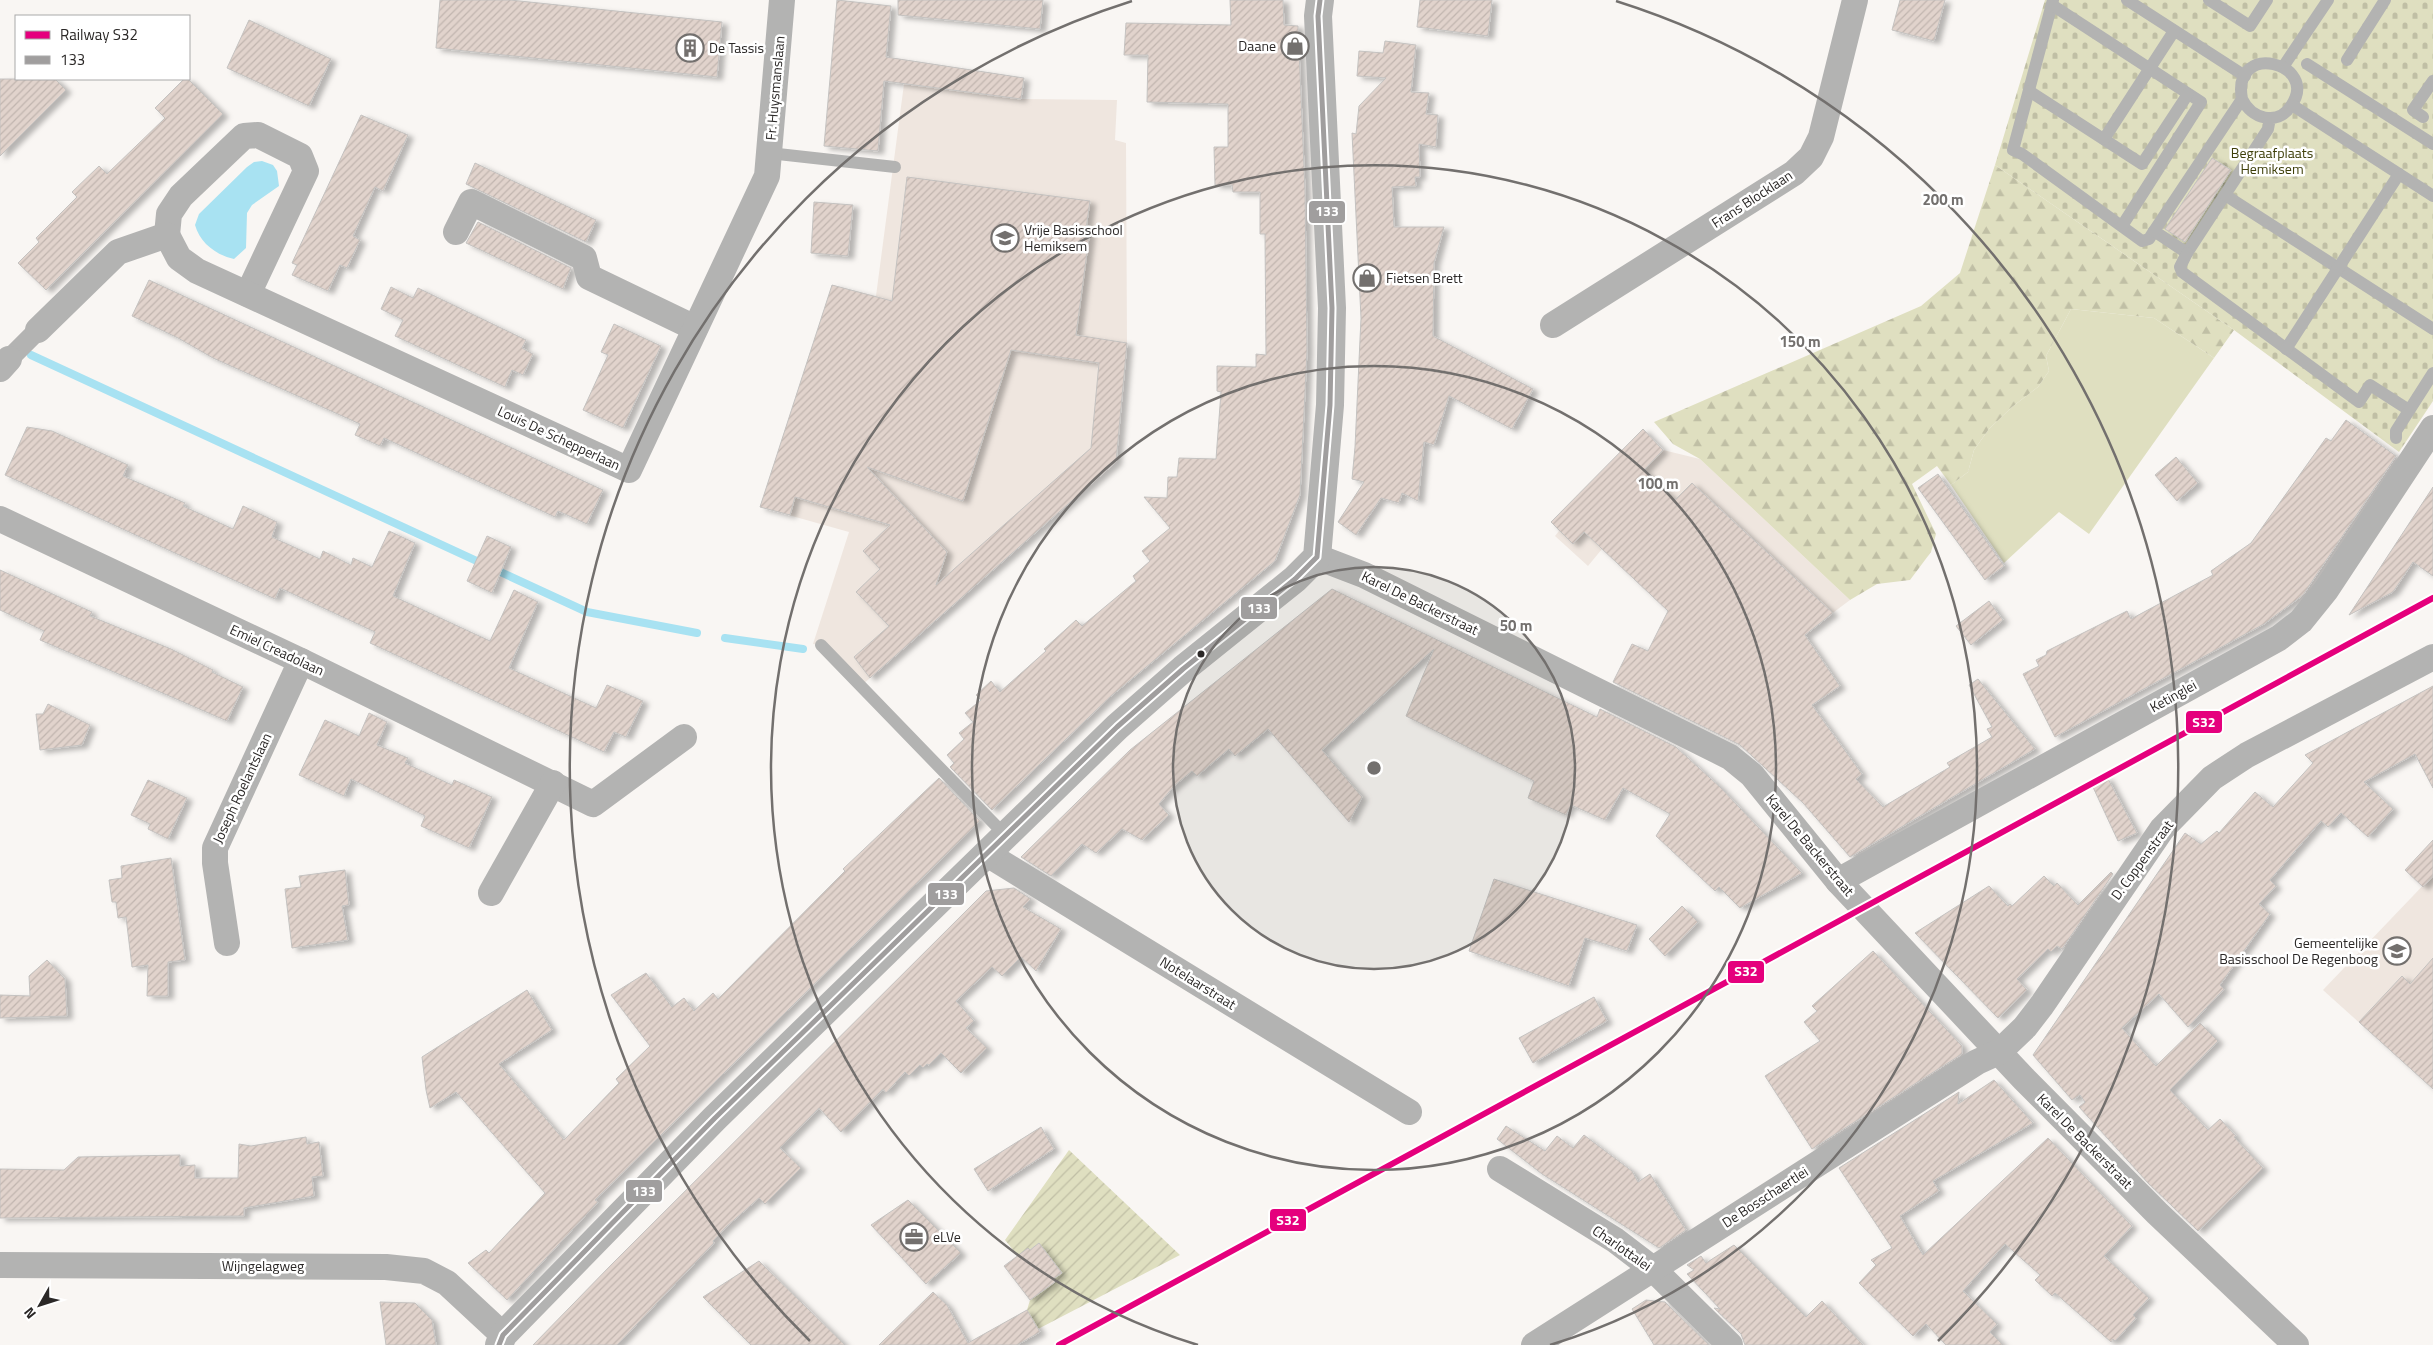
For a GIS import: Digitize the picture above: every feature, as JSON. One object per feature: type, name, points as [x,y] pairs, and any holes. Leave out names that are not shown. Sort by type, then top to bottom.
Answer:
[{"type":"street","name":"Fr. Huysmanslaan","points":[[768,164],[782,0]]},
{"type":"street","points":[[501,1340],[715,1118],[1117,727],[1183,669],[1295,579],[1317,557],[1330,404],[1332,308],[1319,26],[1320,0]]},
{"type":"street","name":"Frans Blocklaan","points":[[1553,325],[1794,173],[1811,157],[1821,137],[1855,0]]},
{"type":"street","points":[[18,350],[118,252],[167,235],[169,214],[181,196],[244,136],[258,135],[300,156],[306,171],[248,294]]},
{"type":"street","name":"Louis De Schepperlaan","points":[[167,235],[180,258],[197,271],[629,470],[768,164]]},
{"type":"street","points":[[456,232],[471,202],[584,258],[589,277],[694,328]]},
{"type":"street","name":"Ketinglei","points":[[1838,881],[2279,638],[2301,620],[2326,590],[2433,428]]},
{"type":"street","name":"Emiel Creadolaan","points":[[0,519],[301,661],[593,804],[684,736]]},
{"type":"street","name":"Karel De Backerstraat","points":[[1317,557],[1364,576],[1730,757],[1752,775],[1838,881],[1999,1052],[2157,1213],[2296,1345]]},
{"type":"street","name":"D. Coppenstraat","points":[[1999,1052],[2025,1027],[2042,1005],[2162,829],[2212,778],[2247,755],[2433,657]]},
{"type":"street","name":"Joseph Roelantslaan","points":[[227,943],[214,863],[215,848],[301,661]]},
{"type":"street","points":[[491,893],[553,783]]},
{"type":"street","name":"Notelaarstraat","points":[[997,845],[1409,1112]]},
{"type":"street","name":"De Bosschaertlei","points":[[1534,1345],[1977,1062],[1999,1052]]},
{"type":"street","name":"Charlottalei","points":[[1500,1169],[1614,1240],[1653,1269],[1730,1345]]},
{"type":"street","name":"Wijngelagweg","points":[[0,1265],[386,1267],[424,1271],[447,1283],[501,1340]]},
{"type":"lane","points":[[2127,0],[2245,76]]},
{"type":"lane","points":[[2209,0],[2250,26],[2267,0]]},
{"type":"lane","points":[[2283,67],[2328,0]]},
{"type":"lane","points":[[2347,60],[2385,0]]},
{"type":"lane","points":[[2122,226],[2201,102],[2052,2],[2013,150],[2022,154],[2142,241],[2149,239],[2242,99]]},
{"type":"lane","points":[[2104,139],[2174,30]]},
{"type":"lane","points":[[2265,63],[2274,63],[2283,67],[2294,80],[2296,88],[2292,105],[2279,116],[2270,118],[2254,114],[2246,108],[2242,99],[2240,89],[2245,76],[2255,66],[2265,63]]},
{"type":"lane","points":[[2307,64],[2433,144]]},
{"type":"lane","points":[[2414,132],[2428,117],[2414,110],[2433,80]]},
{"type":"lane","points":[[2029,91],[2142,164],[2188,94]]},
{"type":"lane","points":[[2292,105],[2433,196]]},
{"type":"lane","points":[[2270,118],[2268,129],[2187,253],[2180,267],[2182,272],[2358,402],[2370,385],[2409,410]]},
{"type":"lane","points":[[768,164],[894,166]]},
{"type":"lane","points":[[2286,349],[2399,174]]},
{"type":"lane","points":[[2225,196],[2433,329]]},
{"type":"lane","points":[[2154,231],[2187,253]]},
{"type":"lane","points":[[2396,438],[2396,431],[2433,373]]},
{"type":"lane","points":[[821,645],[997,845]]},
{"type":"shaded area","points":[[904,84],[1021,99],[1117,100],[1115,140],[1126,143],[1127,343],[1116,462],[861,686],[821,645],[813,644],[849,532],[760,507],[832,285],[876,296]]},
{"type":"shaded area","points":[[1643,429],[1663,450],[1700,459],[1850,600],[1742,681],[1602,549],[1588,566],[1555,536],[1559,531],[1551,522]]},
{"type":"shaded area","name":"Gemeentelijke Basisschool De Regenboog","points":[[2433,875],[2433,1089],[2323,990]]},
{"type":"green space","name":"Begraafplaats Hemiksem","points":[[2045,0],[2433,0],[2433,401],[2399,452],[2234,330],[1995,165]]},
{"type":"green space","points":[[1995,165],[2234,330],[2214,358],[2154,318],[2071,309],[2046,356],[2049,371],[2038,387],[2012,407],[1989,429],[1974,450],[1968,472],[1951,485],[1937,466],[1912,484],[1936,534],[1931,552],[1910,580],[1877,584],[1850,600],[1700,459],[1673,444],[1654,422],[1921,306],[1960,273]]},
{"type":"green space","points":[[2071,309],[2154,318],[2214,358],[2089,534],[2059,512],[2004,563],[1951,485],[1968,472],[1974,450],[1989,429],[2012,407],[2038,387],[2049,371],[2046,356]]},
{"type":"green space","points":[[1069,1150],[1180,1255],[1038,1329],[1027,1310],[1030,1300],[1055,1282],[1053,1279],[1062,1273],[1039,1244],[1018,1256],[1005,1240]]},
{"type":"water","points":[[262,161],[273,165],[277,171],[279,186],[252,205],[247,213],[246,248],[234,259],[221,255],[205,243],[197,231],[195,225],[199,214],[247,167],[254,162]]},
{"type":"building","points":[[440,0],[510,0],[722,22],[717,77],[436,48]]},
{"type":"building","points":[[837,0],[891,6],[886,57],[1024,78],[1021,99],[884,81],[878,151],[824,146]]},
{"type":"building","points":[[898,0],[1043,0],[1040,29],[898,15]]},
{"type":"building","points":[[1230,0],[1283,0],[1284,25],[1298,26],[1305,190],[1307,351],[1300,495],[1275,561],[1111,696],[992,810],[950,767],[954,763],[947,755],[964,739],[959,733],[973,722],[965,713],[981,700],[976,695],[991,681],[1000,692],[1046,651],[1044,649],[1076,620],[1082,626],[1136,581],[1133,576],[1150,561],[1142,551],[1170,528],[1144,497],[1167,498],[1168,477],[1177,477],[1179,458],[1216,459],[1221,392],[1217,391],[1217,366],[1256,367],[1256,354],[1266,355],[1265,234],[1260,234],[1260,192],[1233,192],[1232,185],[1215,185],[1214,147],[1228,147],[1228,104],[1147,102],[1148,55],[1124,55],[1126,23],[1231,25]]},
{"type":"building","points":[[1420,0],[1492,0],[1488,36],[1417,27]]},
{"type":"building","points":[[1900,0],[1945,0],[1934,41],[1892,30]]},
{"type":"building","points":[[249,20],[331,59],[309,106],[227,68]]},
{"type":"building","points":[[1385,41],[1416,45],[1411,92],[1429,93],[1426,114],[1438,115],[1436,147],[1419,144],[1420,177],[1415,177],[1416,186],[1392,187],[1394,227],[1444,227],[1434,263],[1433,336],[1533,389],[1512,429],[1449,396],[1434,445],[1424,442],[1418,501],[1402,493],[1399,503],[1381,498],[1356,535],[1338,522],[1364,482],[1352,479],[1361,318],[1352,133],[1356,134],[1359,106],[1386,78],[1357,76],[1359,51],[1383,53]]},
{"type":"building","points":[[0,79],[56,80],[66,90],[0,156]]},
{"type":"building","points":[[183,80],[189,80],[223,114],[46,290],[18,263],[39,242],[36,238],[77,197],[72,192],[99,166],[107,174],[165,118],[155,108]]},
{"type":"building","points":[[361,115],[408,135],[383,191],[375,187],[353,236],[360,240],[347,268],[340,265],[328,291],[292,275],[297,265],[292,263]]},
{"type":"building","points":[[2212,158],[2231,170],[2185,242],[2165,229]]},
{"type":"building","points":[[475,163],[596,220],[586,242],[466,184]]},
{"type":"building","points":[[907,177],[1090,201],[1086,229],[1090,230],[1076,335],[1127,343],[1116,462],[870,678],[854,657],[889,626],[856,592],[880,569],[863,551],[890,525],[795,497],[790,515],[760,507],[832,285],[892,301]],"holes":[[[1011,350],[1099,363],[1091,448],[936,585],[947,552],[867,467],[963,501]]]},
{"type":"building","points":[[814,202],[853,205],[848,256],[811,253]]},
{"type":"building","points":[[478,222],[571,268],[563,289],[466,243]]},
{"type":"building","points":[[149,280],[603,490],[587,524],[558,511],[555,517],[384,438],[380,446],[355,435],[360,424],[213,358],[178,338],[132,316]]},
{"type":"building","points":[[391,287],[413,298],[418,288],[526,340],[522,348],[533,354],[523,375],[512,370],[505,387],[395,336],[403,320],[381,309]]},
{"type":"building","points":[[614,324],[661,346],[623,428],[583,410],[608,355],[601,352]]},
{"type":"building","points":[[2346,420],[2396,456],[2303,595],[2264,624],[2055,737],[2023,674],[2039,666],[2036,660],[2046,655],[2047,651],[2127,611],[2131,619],[2213,575],[2211,571],[2251,543],[2326,438],[2331,441]]},
{"type":"building","points":[[27,427],[52,431],[128,465],[123,476],[185,503],[183,506],[233,529],[243,506],[277,522],[272,537],[320,559],[323,551],[351,565],[353,558],[372,567],[389,531],[415,543],[393,596],[490,641],[514,590],[538,602],[509,668],[596,708],[607,685],[643,701],[626,737],[614,732],[604,752],[370,643],[375,632],[280,588],[275,599],[5,475]]},
{"type":"building","points":[[1643,429],[1663,450],[1644,470],[1675,500],[1692,483],[1833,613],[1805,635],[1840,686],[1812,705],[1862,774],[1856,779],[1883,807],[1950,767],[1947,763],[1992,737],[1987,729],[1992,727],[1969,685],[1978,679],[2035,749],[1850,857],[1803,803],[1740,745],[1613,682],[1632,644],[1648,651],[1668,611],[1584,532],[1573,544],[1551,522]]},
{"type":"building","points":[[2176,457],[2198,483],[2177,501],[2155,475]]},
{"type":"building","points":[[1938,474],[2004,566],[1985,580],[1918,488]]},
{"type":"building","points":[[2433,487],[2433,576],[2413,562],[2393,592],[2349,615]]},
{"type":"building","points":[[487,536],[511,547],[492,593],[467,581]]},
{"type":"building","points":[[0,570],[92,612],[90,616],[171,649],[243,687],[227,721],[40,640],[44,631],[0,610]]},
{"type":"building","points":[[1332,589],[1597,717],[1600,709],[1676,747],[1720,787],[1802,873],[1740,908],[1719,887],[1715,891],[1656,836],[1670,814],[1623,788],[1605,820],[1571,805],[1566,815],[1528,798],[1534,781],[1406,716],[1434,649],[1322,750],[1362,797],[1349,822],[1268,729],[1235,756],[1229,749],[1197,776],[1192,771],[1174,786],[1159,804],[1169,815],[1142,840],[1122,829],[1096,853],[1082,844],[1051,876],[1021,857],[1130,750]]},
{"type":"building","points":[[1989,601],[2003,620],[1971,645],[1956,626]]},
{"type":"building","points":[[2433,686],[2433,788],[2415,754],[2364,782],[2393,809],[2368,837],[2341,813],[2328,827],[2321,821],[2270,880],[2276,886],[2259,904],[2270,914],[2220,985],[2224,989],[2188,1027],[2159,994],[2122,1028],[2156,1066],[2200,1023],[2218,1041],[2170,1090],[2208,1130],[2220,1119],[2263,1168],[2198,1231],[2148,1183],[2079,1107],[2085,1102],[2080,1095],[2072,1100],[2033,1055],[2185,833],[2201,844],[2217,831],[2219,833],[2255,792],[2273,807],[2313,763],[2305,755]]},
{"type":"building","points":[[48,704],[90,725],[82,745],[40,750],[36,714],[43,714]]},
{"type":"building","points":[[369,713],[387,722],[377,745],[408,758],[405,763],[452,785],[454,780],[492,797],[469,848],[421,826],[425,816],[351,779],[344,796],[299,775],[325,720],[359,736]]},
{"type":"building","points":[[2107,777],[2137,833],[2118,841],[2092,785]]},
{"type":"building","points":[[939,778],[980,821],[595,1200],[598,1202],[507,1300],[468,1263],[486,1250],[489,1253],[545,1193],[456,1092],[430,1108],[422,1057],[527,990],[552,1030],[499,1064],[564,1140],[619,1083],[616,1079],[650,1046],[611,995],[646,973],[672,1007],[684,998],[694,1011],[713,993],[718,999],[845,871],[843,869]]},
{"type":"building","points":[[148,780],[187,798],[168,839],[148,829],[150,824],[131,815]]},
{"type":"building","points":[[2433,840],[2433,876],[2423,887],[2405,870]]},
{"type":"building","points":[[171,858],[185,960],[168,962],[168,996],[147,996],[148,965],[132,967],[126,917],[118,918],[116,902],[112,902],[109,880],[122,878],[121,866]]},
{"type":"building","points":[[345,870],[349,905],[342,906],[348,940],[292,948],[285,889],[301,887],[299,876]]},
{"type":"building","points":[[2111,872],[2113,874],[2062,949],[2057,946],[2051,952],[2048,949],[2017,979],[2027,990],[1998,1018],[1915,933],[1989,886],[2008,906],[2010,904],[2012,906],[2044,876],[2054,886],[2057,883],[2078,905]]},
{"type":"building","points":[[1494,879],[1637,925],[1627,951],[1585,938],[1569,986],[1469,951]]},
{"type":"building","points":[[1014,888],[1031,899],[1023,907],[1061,929],[1036,971],[1021,957],[1002,976],[992,967],[956,1001],[974,1021],[966,1028],[987,1048],[961,1073],[941,1053],[929,1065],[927,1064],[923,1068],[920,1065],[909,1076],[905,1072],[886,1093],[883,1089],[841,1132],[819,1108],[780,1148],[801,1168],[765,1204],[759,1198],[726,1227],[713,1241],[714,1243],[617,1345],[533,1345],[986,891]]},
{"type":"building","points":[[1682,906],[1698,922],[1665,956],[1649,939]]},
{"type":"building","points":[[1873,951],[1962,1046],[1962,1054],[1812,1149],[1765,1076],[1820,1041],[1804,1022],[1817,1011],[1812,1006]]},
{"type":"building","points":[[2433,958],[2433,1089],[2359,1022],[2402,976],[2410,984]]},
{"type":"building","points":[[47,960],[65,979],[67,1016],[0,1018],[0,995],[30,996],[29,976]]},
{"type":"building","points":[[1594,997],[1607,1021],[1533,1063],[1519,1038]]},
{"type":"building","points":[[1994,1080],[2033,1123],[1933,1181],[1939,1191],[1900,1216],[1923,1255],[2048,1138],[2132,1226],[2104,1256],[2149,1298],[2133,1315],[2136,1318],[2115,1341],[2113,1339],[2111,1342],[2055,1293],[2052,1296],[2035,1280],[2040,1275],[2005,1244],[1963,1291],[1997,1324],[1990,1332],[2003,1345],[1946,1345],[1926,1324],[1913,1336],[1859,1283],[1876,1265],[1871,1260],[1892,1248],[1839,1168],[1959,1092],[1958,1104]]},
{"type":"building","points":[[1506,1126],[1545,1151],[1557,1136],[1573,1148],[1584,1135],[1632,1171],[1638,1182],[1650,1174],[1686,1230],[1659,1248],[1542,1174],[1497,1139]]},
{"type":"building","points":[[1041,1127],[1054,1149],[988,1191],[974,1169]]},
{"type":"building","points":[[306,1137],[307,1144],[319,1142],[323,1176],[312,1177],[314,1196],[244,1208],[244,1216],[0,1218],[0,1169],[64,1170],[78,1157],[180,1155],[180,1166],[195,1165],[195,1178],[238,1178],[239,1144],[251,1146]]},
{"type":"building","name":"eLVe","points":[[908,1200],[961,1253],[926,1284],[871,1225]]},
{"type":"building","points":[[1039,1243],[1062,1273],[1053,1279],[1055,1282],[1030,1300],[1004,1266],[1028,1248],[1030,1250]]},
{"type":"building","points":[[1734,1245],[1806,1317],[1822,1301],[1863,1345],[1745,1345],[1741,1334],[1714,1308],[1720,1309],[1687,1274],[1694,1270],[1687,1265],[1701,1256],[1706,1263]]},
{"type":"building","points":[[759,1261],[845,1345],[751,1345],[703,1297]]},
{"type":"building","points":[[933,1292],[947,1305],[968,1343],[1027,1310],[1040,1332],[1017,1345],[879,1345]]},
{"type":"building","points":[[1646,1300],[1665,1302],[1709,1345],[1654,1345],[1632,1309]]},
{"type":"building","points":[[380,1302],[415,1303],[432,1320],[436,1345],[386,1345]]},
{"type":"waterway","points":[[31,355],[587,612],[697,633]]},
{"type":"waterway","points":[[725,638],[803,649]]},
{"type":"rail line","name":"S32","points":[[1059,1345],[2433,598]]},
{"type":"transit line","name":"133","points":[[499,1345],[503,1335],[715,1118],[1117,727],[1183,669],[1295,579],[1317,557],[1330,405],[1332,308],[1318,16],[1320,0]]},
{"type":"place","name":"Daane","points":[[1295,46]]},
{"type":"place","name":"De Tassis","points":[[690,48]]},
{"type":"place","name":"Vrije Basisschool Hemiksem","points":[[1005,238]]},
{"type":"place","name":"Fietsen Brett","points":[[1367,278]]},
{"type":"place","name":"Gemeentelijke Basisschool De Regenboog","points":[[2397,951]]},
{"type":"place","name":"eLVe","points":[[914,1237]]}]
